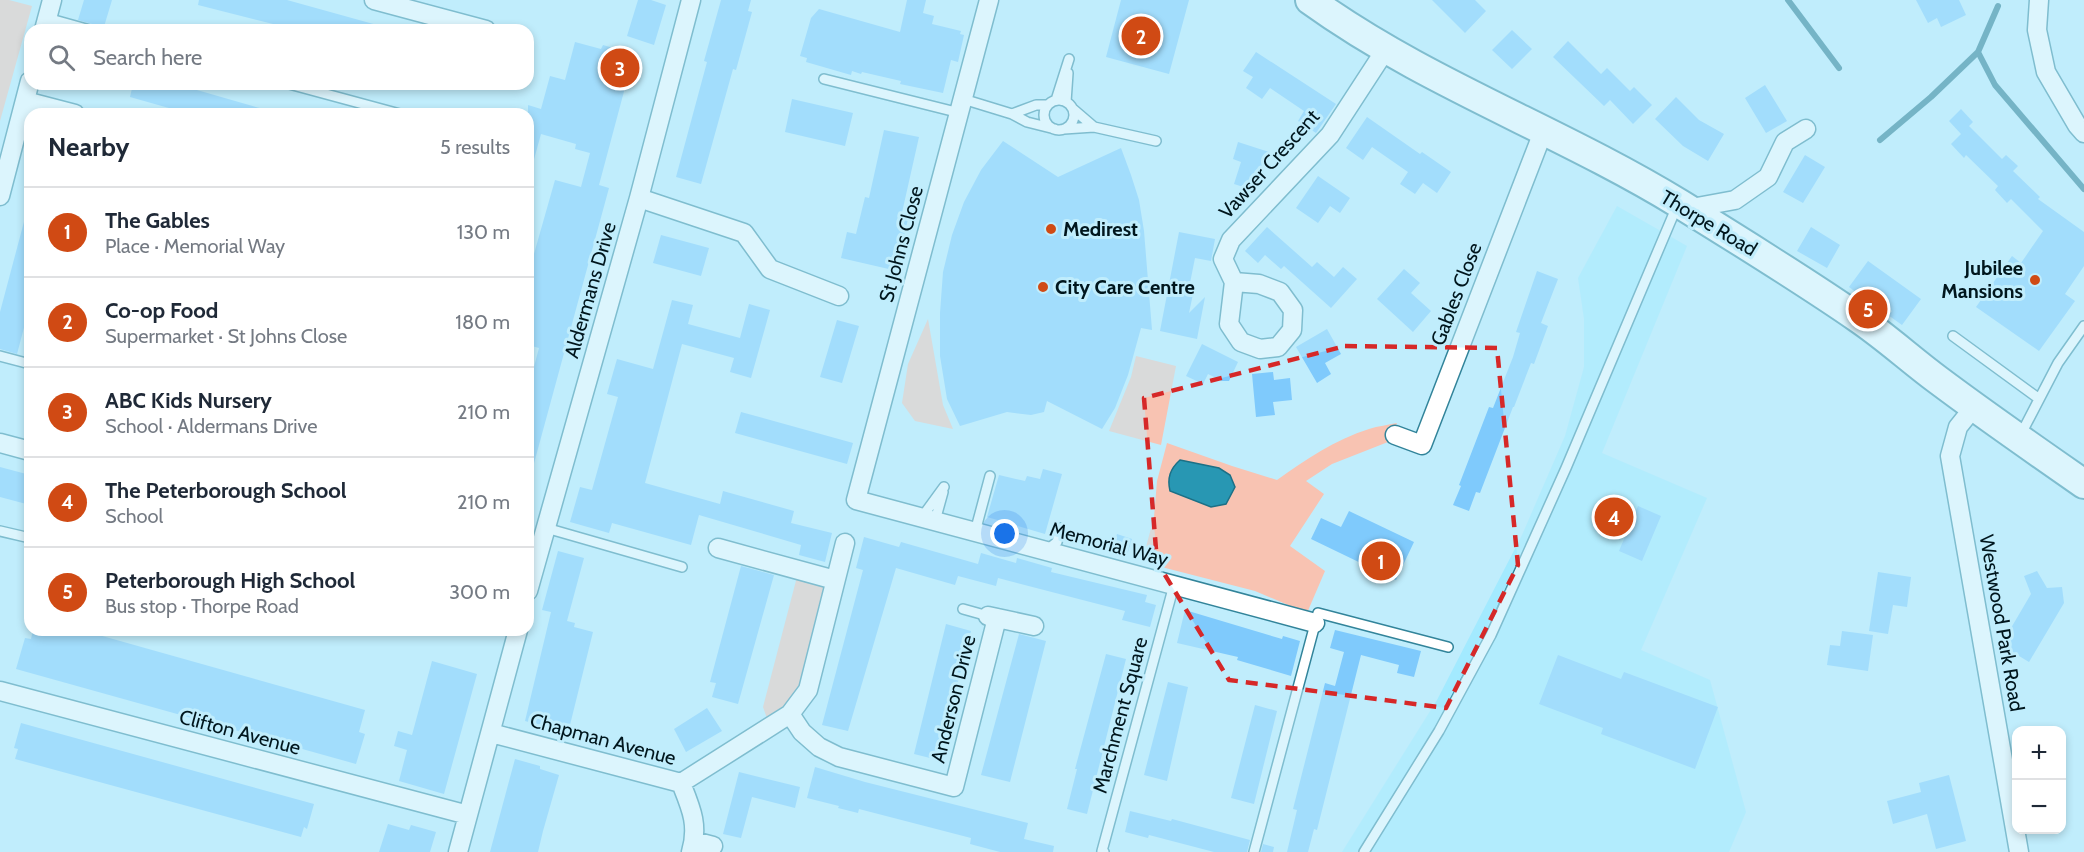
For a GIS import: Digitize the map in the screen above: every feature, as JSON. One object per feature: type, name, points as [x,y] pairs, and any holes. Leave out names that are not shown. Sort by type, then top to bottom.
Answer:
[{"type":"main road","name":"Thorpe Road","points":[[1310,0],[1386,50],[1682,206],[1773,262],[1860,320],[1974,407],[2084,484]]},
{"type":"street","points":[[45,24],[52,0]]},
{"type":"street","points":[[374,0],[464,24]]},
{"type":"street","name":"Aldermans Drive","points":[[534,569],[639,198],[691,0]]},
{"type":"street","name":"St Johns Close","points":[[856,500],[988,0]]},
{"type":"street","points":[[2039,0],[2037,30],[2046,72],[2084,133]]},
{"type":"street","name":"Vawser Crescent","points":[[1234,282],[1223,259],[1231,240],[1330,135],[1386,50]]},
{"type":"street","points":[[1,189],[28,90]]},
{"type":"street","points":[[25,101],[52,108]]},
{"type":"street","points":[[1682,206],[1735,200],[1768,177],[1785,142],[1806,129]]},
{"type":"street","name":"Gables Close","points":[[1395,435],[1422,445],[1543,132]]},
{"type":"street","points":[[639,198],[744,233],[770,269],[839,296]]},
{"type":"street","name":"Westwood Park Road","points":[[1974,407],[1958,427],[1950,456],[2019,852]]},
{"type":"street","points":[[0,443],[24,449]]},
{"type":"street","name":"Memorial Way","points":[[856,500],[975,532],[1060,549],[1174,585],[1315,623]]},
{"type":"street","name":"Chapman Avenue","points":[[491,733],[681,783],[790,714],[808,690],[844,543]]},
{"type":"street","points":[[718,548],[835,580]]},
{"type":"street","name":"Anderson Drive","points":[[790,714],[802,732],[819,747],[839,757],[954,787],[992,617],[1034,626]]},
{"type":"street","points":[[458,852],[516,636]]},
{"type":"street","name":"Clifton Avenue","points":[[0,692],[468,815]]},
{"type":"street","points":[[681,783],[695,825],[693,847],[713,846]]},
{"type":"lane","points":[[824,79],[1012,114],[1027,122],[1060,129],[1094,127],[1156,141]]},
{"type":"lane","points":[[311,90],[378,108]]},
{"type":"lane","points":[[1012,114],[1036,105],[1061,104],[1094,127]]},
{"type":"lane","points":[[1060,129],[1071,123],[1073,118],[1061,104]]},
{"type":"lane","points":[[1060,129],[1047,123],[1045,109],[1061,104]]},
{"type":"lane","points":[[1364,852],[1439,731],[1491,635],[1682,206]]},
{"type":"lane","points":[[2019,439],[2038,398],[2058,363],[2084,326]]},
{"type":"lane","points":[[1953,336],[2038,398]]},
{"type":"lane","points":[[0,356],[24,362]]},
{"type":"lane","points":[[975,532],[990,476]]},
{"type":"lane","points":[[546,528],[682,567]]},
{"type":"lane","points":[[1060,549],[1057,542],[1061,528]]},
{"type":"lane","points":[[0,531],[24,537]]},
{"type":"lane","name":"Marchment Square","points":[[1104,852],[1102,851],[1174,585]]},
{"type":"lane","points":[[963,609],[992,617]]},
{"type":"lane","points":[[1254,852],[1318,613],[1448,647]]},
{"type":"highlighted area","points":[[1345,346],[1497,348],[1518,565],[1446,708],[1229,680],[1157,562],[1144,398]]},
{"type":"shaded area","points":[[0,0],[9,0],[32,6],[27,24],[24,24],[24,35],[0,121]]},
{"type":"shaded area","points":[[1617,206],[1687,246],[1602,453],[1707,498],[1641,650],[1710,680],[1746,812],[1729,852],[1342,852],[1437,700],[1522,535],[1565,436],[1584,367],[1584,319],[1578,278]]},
{"type":"shaded area","points":[[928,319],[943,405],[953,429],[915,421],[902,403],[908,364]]},
{"type":"shaded area","points":[[1136,356],[1176,366],[1161,445],[1109,431],[1131,377]]},
{"type":"shaded area","points":[[1397,423],[1388,442],[1332,464],[1306,481],[1324,494],[1290,546],[1325,571],[1307,613],[1255,591],[1142,562],[1154,517],[1157,481],[1167,443],[1277,480],[1345,438],[1372,428]]},
{"type":"shaded area","points":[[1180,460],[1219,468],[1230,475],[1235,487],[1226,504],[1211,507],[1170,491],[1170,474]]},
{"type":"shaded area","points":[[798,573],[830,583],[805,689],[769,724],[763,707]]},
{"type":"building","points":[[84,0],[112,0],[105,24],[92,24],[78,20]]},
{"type":"building","points":[[199,0],[287,0],[373,24],[273,24],[198,5]]},
{"type":"building","points":[[638,0],[651,0],[666,5],[654,45],[627,36]]},
{"type":"building","points":[[721,0],[751,0],[748,11],[752,12],[736,70],[733,69],[701,184],[676,177]]},
{"type":"building","points":[[907,0],[926,0],[923,13],[934,16],[932,24],[961,31],[960,34],[964,35],[958,62],[951,60],[943,93],[900,84],[901,81],[862,72],[861,74],[852,71],[851,75],[806,62],[807,58],[800,56],[811,18],[819,9],[900,32]]},
{"type":"building","points":[[1121,0],[1189,0],[1169,74],[1106,57]]},
{"type":"building","points":[[1432,0],[1475,0],[1486,11],[1465,33]]},
{"type":"building","points":[[1916,0],[1959,0],[1966,15],[1941,27],[1937,18],[1928,23]]},
{"type":"building","points":[[1512,30],[1532,49],[1512,69],[1492,50]]},
{"type":"building","points":[[1568,41],[1601,74],[1607,68],[1630,91],[1634,87],[1652,105],[1633,124],[1610,100],[1604,106],[1553,57]]},
{"type":"building","points":[[575,42],[601,49],[603,45],[634,54],[599,185],[609,188],[534,463],[534,367],[539,348],[534,347],[534,254],[555,180],[581,187],[590,153],[575,149],[576,144],[541,134],[534,159],[534,108],[528,108],[528,105],[541,109],[550,76],[565,80]]},
{"type":"building","points":[[1256,52],[1336,104],[1316,133],[1298,121],[1304,111],[1270,88],[1262,99],[1246,88],[1253,77],[1243,71]]},
{"type":"building","points":[[1765,85],[1787,121],[1766,133],[1745,98]]},
{"type":"building","points":[[132,90],[197,90],[260,108],[169,108],[130,97]]},
{"type":"building","points":[[1676,97],[1699,120],[1724,134],[1708,161],[1683,146],[1655,119]]},
{"type":"building","points":[[792,99],[853,113],[845,146],[785,132]]},
{"type":"building","points":[[1961,109],[1973,122],[1961,134],[1949,121]]},
{"type":"building","points":[[1367,117],[1420,154],[1422,152],[1451,172],[1437,193],[1423,183],[1415,194],[1400,184],[1408,172],[1372,147],[1363,160],[1346,148]]},
{"type":"building","name":"Jubilee Mansions","points":[[1969,126],[2002,159],[2006,155],[2018,166],[2013,171],[2040,197],[2038,199],[2084,232],[2084,266],[2065,294],[2075,301],[2039,351],[1976,307],[2012,256],[2021,263],[2043,231],[2011,199],[2007,203],[1995,190],[1998,186],[1951,144]]},
{"type":"building","points":[[884,130],[919,137],[901,217],[908,219],[903,240],[900,239],[893,270],[841,258],[847,232],[856,234],[865,197],[869,198]]},
{"type":"building","name":"City Care Centre","points":[[1003,141],[1058,177],[1121,148],[1131,175],[1139,200],[1144,231],[1152,330],[1141,328],[1128,375],[1115,408],[1102,429],[1047,401],[1044,412],[1031,415],[1007,412],[960,426],[947,399],[940,356],[943,272],[952,235],[964,202],[981,170]]},
{"type":"building","points":[[1238,142],[1269,152],[1256,191],[1234,184],[1241,162],[1233,159]]},
{"type":"building","points":[[1805,155],[1825,167],[1803,203],[1783,192]]},
{"type":"building","points":[[1318,176],[1350,198],[1340,213],[1330,206],[1318,223],[1296,208]]},
{"type":"building","points":[[24,222],[24,328],[17,354],[0,349],[0,312]]},
{"type":"building","points":[[1267,227],[1312,267],[1317,262],[1334,277],[1343,267],[1357,279],[1331,308],[1284,266],[1281,269],[1265,255],[1258,263],[1245,251]]},
{"type":"building","points":[[1811,227],[1840,245],[1827,268],[1797,251]]},
{"type":"building","points":[[1179,232],[1215,239],[1211,261],[1195,258],[1188,293],[1193,294],[1189,313],[1205,297],[1197,339],[1160,331]]},
{"type":"building","points":[[661,235],[709,248],[701,276],[653,263]]},
{"type":"building","points":[[1868,261],[1921,299],[1902,325],[1888,315],[1892,311],[1865,291],[1861,296],[1849,287]]},
{"type":"building","points":[[1404,269],[1420,283],[1411,293],[1431,311],[1413,332],[1377,299]]},
{"type":"building","points":[[1537,271],[1558,279],[1541,323],[1548,326],[1534,364],[1531,363],[1513,407],[1480,493],[1476,492],[1469,511],[1453,505],[1489,407],[1493,408],[1513,357],[1520,333],[1516,332]]},
{"type":"building","points":[[672,300],[693,305],[688,324],[740,338],[749,304],[770,310],[751,378],[730,372],[734,358],[682,344],[645,483],[720,504],[723,491],[794,511],[791,523],[832,533],[825,562],[799,555],[801,545],[699,515],[691,545],[612,523],[609,533],[570,522],[580,487],[592,490],[618,397],[607,394],[617,359],[653,369]]},
{"type":"building","points":[[837,320],[859,326],[842,383],[820,377]]},
{"type":"building","points":[[1327,329],[1341,354],[1325,363],[1331,374],[1317,383],[1296,347]]},
{"type":"building","points":[[1202,344],[1238,362],[1229,381],[1222,381],[1208,374],[1203,384],[1186,376]]},
{"type":"building","points":[[1273,372],[1274,380],[1290,378],[1292,400],[1273,402],[1275,415],[1256,417],[1252,374]]},
{"type":"building","points":[[741,412],[853,443],[847,464],[735,433]]},
{"type":"building","points":[[0,467],[24,473],[24,503],[0,497]]},
{"type":"building","points":[[1043,469],[1062,474],[1045,534],[987,517],[999,475],[1025,481],[1027,476],[1040,479]]},
{"type":"building","points":[[1638,506],[1661,516],[1642,561],[1619,551]]},
{"type":"building","points":[[1349,511],[1414,542],[1396,580],[1311,539],[1321,518],[1341,527]]},
{"type":"building","points":[[1117,534],[1132,539],[1127,555],[1112,551]]},
{"type":"building","points":[[864,537],[899,547],[901,542],[978,564],[981,553],[1016,563],[1017,558],[1052,568],[1051,572],[1147,595],[1145,602],[1156,605],[1150,627],[1122,620],[1125,611],[998,578],[996,586],[958,576],[955,585],[896,568],[848,731],[822,725],[863,570],[856,568]]},
{"type":"building","points":[[558,551],[584,558],[567,621],[575,623],[574,627],[593,632],[568,733],[525,721],[551,612],[542,610]]},
{"type":"building","points":[[741,566],[774,575],[738,704],[712,697],[716,683],[710,682]]},
{"type":"building","points":[[2037,571],[2047,588],[2062,587],[2064,603],[2029,662],[2001,645],[2031,594],[2024,576]]},
{"type":"building","points":[[1878,572],[1911,577],[1907,607],[1893,605],[1888,634],[1869,631]]},
{"type":"building","points":[[1185,610],[1282,639],[1283,636],[1300,641],[1291,676],[1237,660],[1238,657],[1177,643]]},
{"type":"building","points":[[946,624],[971,631],[938,760],[914,754]]},
{"type":"building","points":[[1335,630],[1421,651],[1414,677],[1397,673],[1399,665],[1361,655],[1317,830],[1314,829],[1308,852],[1287,852],[1297,810],[1293,809],[1325,683],[1335,686],[1344,652],[1330,648]]},
{"type":"building","points":[[1842,631],[1873,635],[1868,671],[1827,665],[1830,645],[1840,646]]},
{"type":"building","points":[[1019,634],[1046,641],[1010,782],[981,775]]},
{"type":"building","points":[[32,636],[102,636],[365,710],[359,732],[365,734],[356,764],[16,669],[25,638],[31,639]]},
{"type":"building","points":[[1106,654],[1126,659],[1087,814],[1067,809],[1077,769],[1075,769]]},
{"type":"building","points":[[1558,655],[1621,679],[1624,672],[1718,707],[1695,769],[1601,734],[1603,728],[1539,704]]},
{"type":"building","points":[[432,661],[477,674],[444,794],[399,781],[407,750],[394,746],[398,731],[412,735]]},
{"type":"building","points":[[1168,682],[1188,687],[1167,781],[1144,775]]},
{"type":"building","points":[[1255,705],[1277,711],[1254,804],[1231,798]]},
{"type":"building","points":[[707,708],[722,731],[686,752],[674,729]]},
{"type":"building","points":[[21,723],[314,804],[307,829],[304,827],[301,837],[15,759],[18,749],[14,748]]},
{"type":"building","points":[[515,759],[540,766],[540,769],[559,775],[538,852],[490,852]]},
{"type":"building","points":[[815,767],[1028,823],[1024,839],[1054,846],[1053,852],[1000,852],[970,844],[971,838],[859,809],[858,813],[807,798]]},
{"type":"building","points":[[739,772],[800,787],[795,808],[752,797],[741,838],[723,834]]},
{"type":"building","points":[[1949,775],[1966,841],[1936,849],[1927,814],[1893,824],[1887,801],[1921,792],[1919,783]]},
{"type":"building","points":[[1130,811],[1171,821],[1172,819],[1250,840],[1247,852],[1214,852],[1149,835],[1148,838],[1125,832]]},
{"type":"building","points":[[388,824],[409,830],[411,825],[436,832],[430,852],[379,852]]},
{"type":"building","points":[[1263,844],[1274,847],[1273,852],[1261,852]]},
{"type":"waterway","points":[[1788,0],[1839,68]]},
{"type":"waterway","points":[[1998,6],[1978,52],[1995,85],[2084,189]]},
{"type":"waterway","points":[[1880,140],[1931,97],[1978,52]]},
{"type":"place","name":"Co-op Food","points":[[1141,36]]},
{"type":"place","name":"ABC Kids Nursery","points":[[620,68]]},
{"type":"place","name":"Medirest","points":[[1051,229]]},
{"type":"place","name":"Jubilee Mansions","points":[[2035,280]]},
{"type":"place","name":"City Care Centre","points":[[1043,287]]},
{"type":"place","name":"Peterborough High School","points":[[1868,309]]},
{"type":"place","name":"The Peterborough School","points":[[1614,517]]},
{"type":"place","name":"The Gables","points":[[1381,561]]}]
